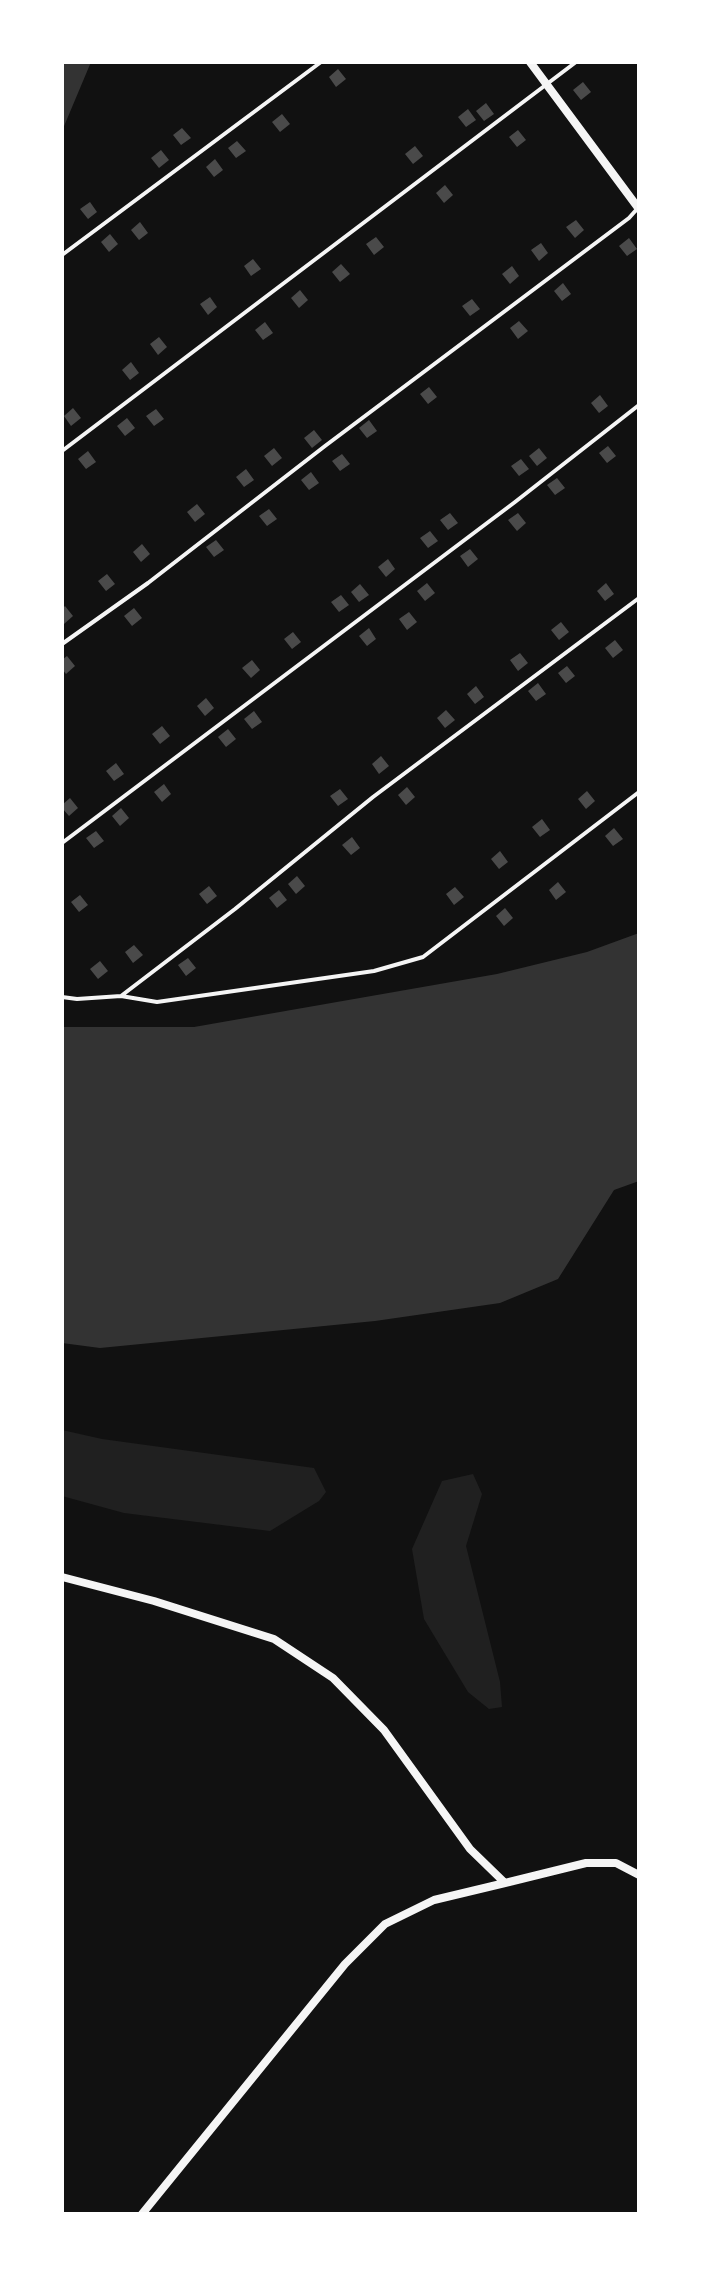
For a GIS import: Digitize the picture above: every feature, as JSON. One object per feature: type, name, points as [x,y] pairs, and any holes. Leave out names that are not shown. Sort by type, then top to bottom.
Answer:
[{"type":"street","points":[[530,62],[639,207]]},
{"type":"street","points":[[62,1577],[154,1601],[274,1639],[333,1678],[384,1730],[470,1849],[505,1883]]},
{"type":"street","points":[[142,2214],[345,1964],[385,1924],[434,1900],[586,1863],[616,1863],[639,1875]]},
{"type":"lane","points":[[62,255],[321,62]]},
{"type":"lane","points":[[62,451],[576,62]]},
{"type":"lane","points":[[62,644],[148,583],[629,218],[639,207]]},
{"type":"lane","points":[[62,843],[639,405]]},
{"type":"lane","points":[[121,996],[373,797],[639,598]]},
{"type":"lane","points":[[62,997],[121,996],[157,1002],[374,971],[423,957],[639,792]]},
{"type":"shaded area","points":[[62,62],[91,62],[62,131]]},
{"type":"shaded area","points":[[639,933],[639,1181],[614,1190],[558,1279],[500,1303],[375,1321],[100,1348],[62,1343],[62,1027],[194,1027],[497,974],[587,952]]},
{"type":"shaded area","points":[[62,1430],[102,1439],[314,1468],[326,1492],[319,1501],[270,1531],[124,1513],[62,1496]]},
{"type":"shaded area","points":[[473,1474],[482,1494],[466,1546],[500,1682],[502,1707],[489,1709],[468,1692],[424,1619],[412,1549],[442,1481]]},
{"type":"building","points":[[338,69],[346,79],[336,87],[329,77]]},
{"type":"building","points":[[583,82],[591,92],[581,100],[573,90]]},
{"type":"building","points":[[486,103],[494,114],[484,121],[476,111]]},
{"type":"building","points":[[468,109],[476,120],[466,127],[458,117]]},
{"type":"building","points":[[282,114],[290,124],[280,132],[272,122]]},
{"type":"building","points":[[182,128],[191,138],[181,145],[173,135]]},
{"type":"building","points":[[518,130],[526,140],[517,147],[509,137]]},
{"type":"building","points":[[237,141],[246,151],[236,158],[228,148]]},
{"type":"building","points":[[415,146],[423,156],[413,164],[405,154]]},
{"type":"building","points":[[161,150],[169,160],[159,168],[151,158]]},
{"type":"building","points":[[215,159],[223,170],[214,177],[206,167]]},
{"type":"building","points":[[445,185],[453,195],[444,203],[436,193]]},
{"type":"building","points":[[90,202],[97,212],[88,219],[80,209]]},
{"type":"building","points":[[576,220],[584,230],[575,238],[566,227]]},
{"type":"building","points":[[140,222],[148,233],[139,240],[131,230]]},
{"type":"building","points":[[110,234],[118,244],[109,252],[101,242]]},
{"type":"building","points":[[376,237],[384,247],[374,255],[366,244]]},
{"type":"building","points":[[629,238],[637,249],[627,256],[619,246]]},
{"type":"building","points":[[541,243],[548,253],[539,261],[531,250]]},
{"type":"building","points":[[253,259],[261,269],[251,276],[244,266]]},
{"type":"building","points":[[341,264],[350,274],[340,282],[332,272]]},
{"type":"building","points":[[512,266],[519,276],[510,284],[502,274]]},
{"type":"building","points":[[563,283],[571,294],[562,301],[554,291]]},
{"type":"building","points":[[300,290],[308,300],[299,308],[291,298]]},
{"type":"building","points":[[210,297],[217,307],[208,315],[200,304]]},
{"type":"building","points":[[472,299],[480,309],[470,316],[462,306]]},
{"type":"building","points":[[519,321],[528,331],[518,339],[510,328]]},
{"type":"building","points":[[265,322],[273,333],[263,340],[255,330]]},
{"type":"building","points":[[159,337],[167,347],[158,355],[150,344]]},
{"type":"building","points":[[131,362],[139,373],[130,380],[122,370]]},
{"type":"building","points":[[429,387],[437,397],[428,404],[420,394]]},
{"type":"building","points":[[600,395],[608,406],[599,413],[591,403]]},
{"type":"building","points":[[73,408],[81,418],[71,426],[64,416]]},
{"type":"building","points":[[156,409],[164,419],[154,426],[146,416]]},
{"type":"building","points":[[127,418],[135,428],[125,436],[117,426]]},
{"type":"building","points":[[369,420],[377,431],[367,438],[359,428]]},
{"type":"building","points":[[314,430],[322,440],[312,448],[304,438]]},
{"type":"building","points":[[608,446],[616,456],[607,463],[599,453]]},
{"type":"building","points":[[274,448],[282,458],[272,466],[264,456]]},
{"type":"building","points":[[539,448],[547,458],[537,466],[529,456]]},
{"type":"building","points":[[88,451],[96,462],[86,469],[78,459]]},
{"type":"building","points":[[342,454],[350,464],[340,471],[332,461]]},
{"type":"building","points":[[521,459],[529,469],[519,476],[511,466]]},
{"type":"building","points":[[246,469],[254,480],[244,487],[236,477]]},
{"type":"building","points":[[311,472],[319,483],[309,490],[301,480]]},
{"type":"building","points":[[557,478],[565,488],[555,495],[547,485]]},
{"type":"building","points":[[197,504],[205,514],[195,522],[187,512]]},
{"type":"building","points":[[269,509],[277,519],[267,526],[259,516]]},
{"type":"building","points":[[450,513],[458,523],[448,530],[440,520]]},
{"type":"building","points":[[518,513],[526,523],[517,531],[508,520]]},
{"type":"building","points":[[430,531],[438,541],[428,548],[420,538]]},
{"type":"building","points":[[216,540],[224,550],[214,557],[206,547]]},
{"type":"building","points":[[142,544],[150,554],[141,562],[133,552]]},
{"type":"building","points":[[470,549],[478,559],[468,567],[460,556]]},
{"type":"building","points":[[388,559],[395,569],[386,577],[378,567]]},
{"type":"building","points":[[107,574],[115,584],[106,591],[98,581]]},
{"type":"building","points":[[427,583],[435,593],[425,601],[417,591]]},
{"type":"building","points":[[606,583],[614,594],[605,601],[597,591]]},
{"type":"building","points":[[360,584],[369,595],[359,602],[351,592]]},
{"type":"building","points":[[341,595],[349,605],[339,612],[331,602]]},
{"type":"building","points":[[65,606],[73,616],[64,624],[62,609]]},
{"type":"building","points":[[134,608],[142,618],[132,626],[124,616]]},
{"type":"building","points":[[409,612],[417,622],[407,630],[399,619]]},
{"type":"building","points":[[561,622],[569,632],[559,640],[551,630]]},
{"type":"building","points":[[369,628],[376,639],[367,646],[359,636]]},
{"type":"building","points":[[293,632],[301,642],[292,649],[284,639]]},
{"type":"building","points":[[615,640],[623,650],[613,658],[605,648]]},
{"type":"building","points":[[520,653],[528,663],[518,671],[510,660]]},
{"type":"building","points":[[67,656],[75,666],[66,674],[62,669],[62,660]]},
{"type":"building","points":[[252,660],[260,670],[251,678],[242,668]]},
{"type":"building","points":[[567,666],[575,676],[566,683],[558,673]]},
{"type":"building","points":[[538,683],[546,694],[536,701],[528,691]]},
{"type":"building","points":[[476,686],[484,697],[475,704],[467,694]]},
{"type":"building","points":[[206,698],[214,708],[205,716],[197,706]]},
{"type":"building","points":[[446,710],[455,720],[445,728],[437,718]]},
{"type":"building","points":[[254,711],[262,722],[252,729],[244,719]]},
{"type":"building","points":[[162,726],[170,736],[160,744],[152,734]]},
{"type":"building","points":[[228,729],[236,739],[226,747],[218,737]]},
{"type":"building","points":[[381,756],[389,766],[379,774],[372,764]]},
{"type":"building","points":[[116,763],[124,774],[114,781],[106,771]]},
{"type":"building","points":[[164,784],[171,794],[162,802],[154,792]]},
{"type":"building","points":[[407,787],[415,797],[406,805],[398,795]]},
{"type":"building","points":[[340,789],[348,799],[338,806],[330,796]]},
{"type":"building","points":[[587,791],[595,801],[586,809],[578,799]]},
{"type":"building","points":[[70,798],[78,808],[69,816],[62,805]]},
{"type":"building","points":[[121,808],[129,818],[120,826],[112,816]]},
{"type":"building","points":[[542,819],[550,830],[540,837],[532,827]]},
{"type":"building","points":[[614,828],[623,839],[613,846],[605,836]]},
{"type":"building","points":[[96,831],[104,841],[94,848],[86,838]]},
{"type":"building","points":[[352,837],[360,848],[351,855],[342,845]]},
{"type":"building","points":[[500,851],[508,862],[499,869],[491,859]]},
{"type":"building","points":[[297,876],[305,886],[296,894],[288,884]]},
{"type":"building","points":[[558,882],[566,892],[556,900],[549,890]]},
{"type":"building","points":[[209,886],[217,896],[207,904],[199,894]]},
{"type":"building","points":[[455,887],[464,897],[454,905],[446,894]]},
{"type":"building","points":[[279,890],[287,900],[277,908],[269,898]]},
{"type":"building","points":[[80,895],[88,905],[79,912],[71,902]]},
{"type":"building","points":[[505,908],[513,918],[504,926],[496,916]]},
{"type":"building","points":[[134,945],[143,955],[133,963],[125,952]]},
{"type":"building","points":[[188,958],[196,968],[186,976],[178,965]]},
{"type":"building","points":[[100,961],[108,971],[98,979],[90,969]]}]
